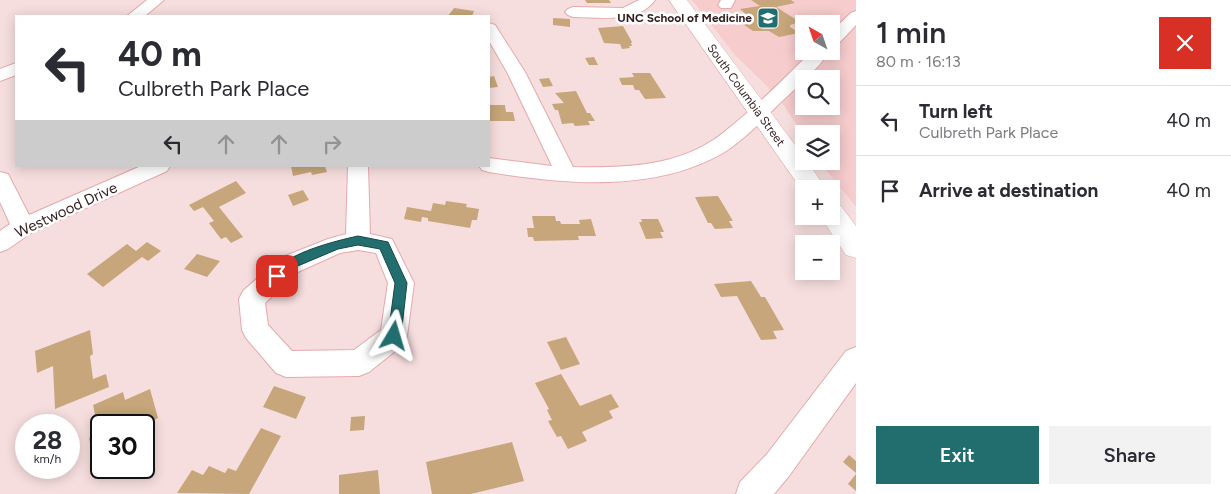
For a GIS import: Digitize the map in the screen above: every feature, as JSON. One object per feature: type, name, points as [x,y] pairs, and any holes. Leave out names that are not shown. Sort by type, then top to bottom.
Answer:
[{"type":"main road","name":"South Columbia Street","points":[[678,0],[807,180]]},
{"type":"main road","points":[[840,225],[856,247]]},
{"type":"street","points":[[136,15],[157,0]]},
{"type":"street","points":[[574,12],[630,12],[642,7],[648,0]]},
{"type":"street","points":[[840,33],[856,16]]},
{"type":"street","points":[[490,30],[516,72],[566,174]]},
{"type":"street","points":[[490,165],[530,172],[591,176],[663,169],[714,150],[759,114],[813,60]]},
{"type":"street","points":[[0,76],[15,68]]},
{"type":"street","name":"Westwood Drive","points":[[0,243],[22,227],[158,167]]},
{"type":"street","points":[[358,167],[358,240]]},
{"type":"street","points":[[2,188],[22,227]]},
{"type":"street","points":[[358,240],[384,245],[401,283],[394,336],[359,363],[286,364],[255,330],[252,299],[289,265],[336,245],[358,240]]},
{"type":"street","points":[[752,494],[778,465],[856,360]]},
{"type":"shaded area","points":[[692,0],[856,0],[856,207],[840,187],[840,180],[834,180],[826,170],[840,170],[840,125],[797,125],[779,98],[735,55]]},
{"type":"building","points":[[585,0],[609,0],[611,3],[587,3]]},
{"type":"building","name":"UNC School of Medicine","points":[[751,0],[791,0],[795,3],[776,7],[795,19],[795,24],[790,25],[790,27],[795,30],[795,34],[779,37],[769,31],[753,31],[737,20],[747,17],[740,9],[760,6]]},
{"type":"building","points":[[454,8],[474,11],[472,15],[449,15]]},
{"type":"building","points":[[553,18],[570,19],[570,27],[553,25]]},
{"type":"building","points":[[623,26],[632,42],[632,46],[629,46],[630,48],[622,49],[620,44],[604,43],[598,28]]},
{"type":"building","points":[[594,57],[598,65],[589,65],[585,58]]},
{"type":"building","points":[[632,73],[650,73],[666,98],[645,99],[639,90],[635,90],[633,85],[622,85],[619,78],[634,77]]},
{"type":"building","points":[[494,76],[498,87],[490,88],[490,77]]},
{"type":"building","points":[[549,78],[553,86],[543,87],[539,79]]},
{"type":"building","points":[[576,91],[587,113],[590,113],[595,121],[588,121],[590,125],[575,126],[573,123],[562,124],[558,110],[555,110],[552,104],[564,103],[555,93]]},
{"type":"building","points":[[490,105],[505,105],[506,112],[513,112],[515,121],[490,121]]},
{"type":"building","points":[[291,167],[325,167],[327,172],[312,175],[311,172],[293,176]]},
{"type":"building","points":[[236,181],[246,193],[219,207],[243,237],[231,243],[226,237],[221,239],[209,223],[214,221],[203,207],[194,211],[189,205]]},
{"type":"building","points":[[303,190],[309,200],[293,206],[288,195]]},
{"type":"building","points":[[718,196],[733,221],[729,221],[733,228],[715,229],[711,223],[708,223],[695,197]]},
{"type":"building","points":[[446,201],[467,204],[466,207],[479,209],[477,220],[472,220],[470,228],[428,221],[428,218],[422,217],[421,222],[404,219],[407,207],[431,211],[433,203],[445,205]]},
{"type":"building","points":[[532,216],[555,216],[556,221],[560,221],[561,224],[580,224],[579,220],[591,219],[596,236],[578,236],[579,240],[534,241],[533,237],[528,237],[527,228],[534,228]]},
{"type":"building","points":[[641,219],[658,219],[664,232],[660,232],[663,238],[646,239],[639,222],[642,222]]},
{"type":"building","points":[[147,242],[161,251],[148,261],[142,257],[103,287],[87,274],[127,244],[136,251]]},
{"type":"building","points":[[197,254],[220,261],[207,277],[184,269]]},
{"type":"building","points":[[751,281],[761,297],[765,297],[784,330],[773,331],[777,339],[761,340],[737,296],[721,297],[714,284]]},
{"type":"building","points":[[90,330],[93,354],[90,356],[93,379],[106,374],[109,387],[55,409],[53,366],[37,373],[35,351]]},
{"type":"building","points":[[566,337],[580,364],[561,370],[547,342]]},
{"type":"building","points":[[561,374],[580,406],[611,394],[619,407],[609,411],[613,418],[582,432],[587,441],[568,449],[561,436],[557,437],[548,421],[552,420],[547,410],[549,409],[535,383]]},
{"type":"building","points":[[274,386],[306,397],[296,419],[263,407]]},
{"type":"building","points":[[150,389],[158,418],[155,419],[155,414],[95,414],[93,405],[123,392],[125,400]]},
{"type":"building","points":[[365,416],[364,430],[350,431],[351,417]]},
{"type":"building","points":[[261,428],[281,436],[249,494],[177,493],[192,470],[203,475],[209,466],[225,473],[228,468],[236,471]]},
{"type":"building","points":[[512,442],[524,481],[471,494],[432,494],[426,462]]},
{"type":"building","points":[[849,455],[856,461],[856,473],[843,462]]},
{"type":"building","points":[[378,470],[380,494],[339,494],[339,475]]},
{"type":"building","points":[[856,474],[856,491],[848,484]]},
{"type":"place","name":"UNC School of Medicine","points":[[768,18]]},
{"type":"route","points":[[277,276],[289,265],[336,245],[358,240],[384,245],[401,283],[394,336]]}]
